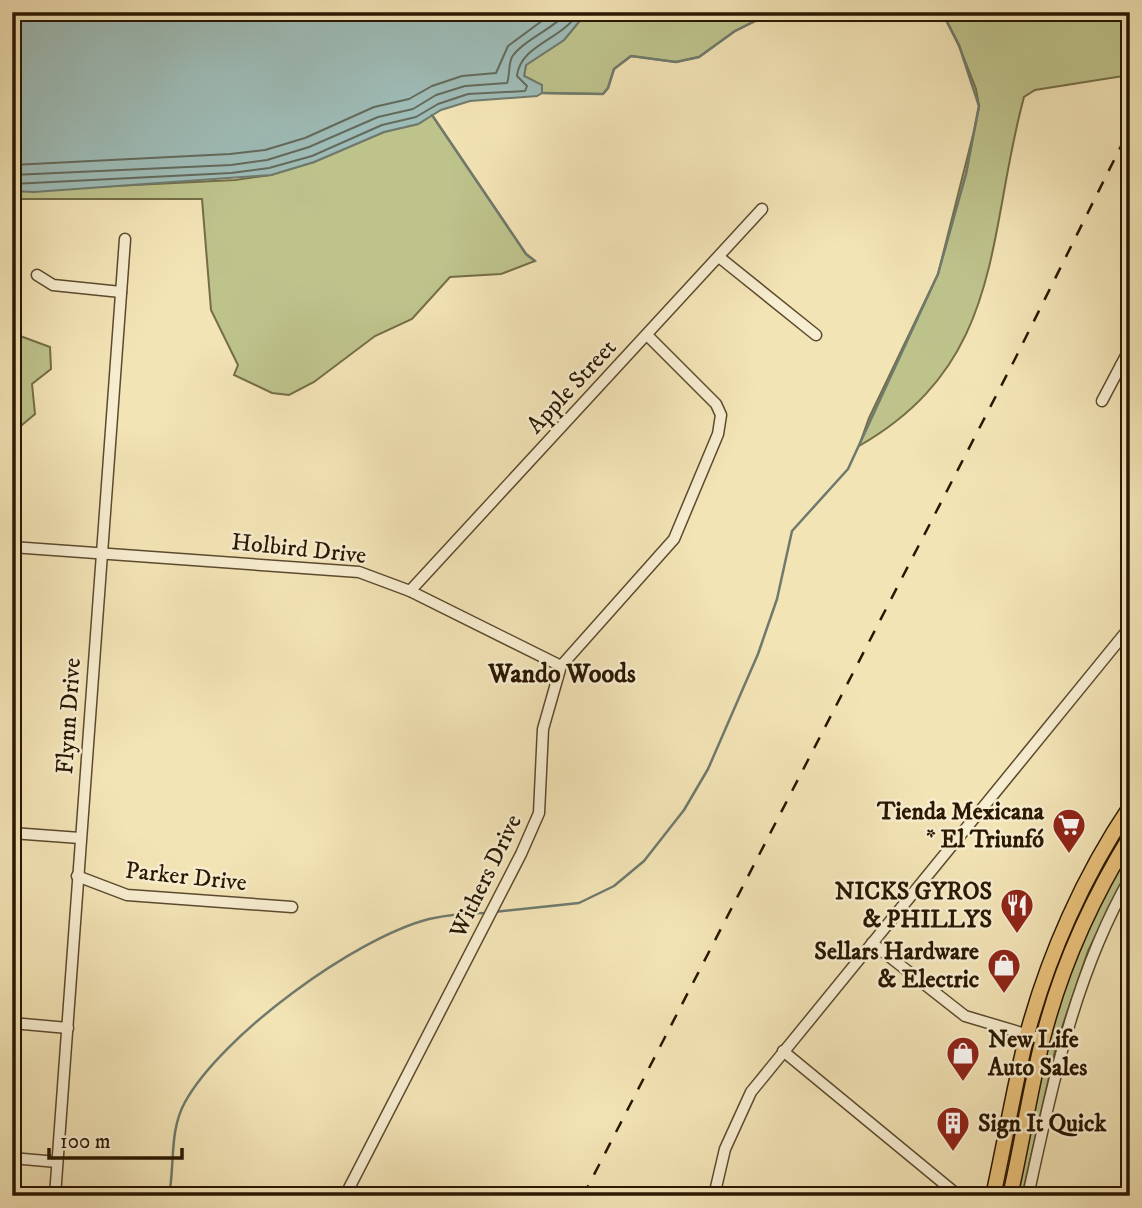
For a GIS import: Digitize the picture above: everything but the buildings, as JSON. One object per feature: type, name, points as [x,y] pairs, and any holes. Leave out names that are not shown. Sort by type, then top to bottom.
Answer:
[{"type":"main road","points":[[993,1196],[1027,1035],[1060,940],[1091,873],[1130,807]]},
{"type":"main road","points":[[1010,1196],[1042,1039],[1072,950],[1108,873],[1130,837]]},
{"type":"street","name":"Apple Street","points":[[410,591],[762,209]]},
{"type":"street","name":"Flynn Drive","points":[[55,1196],[124,239]]},
{"type":"street","points":[[719,257],[816,335]]},
{"type":"street","points":[[37,275],[53,285],[121,292]]},
{"type":"street","name":"Withers Drive","points":[[345,1196],[521,854],[539,813],[543,729],[561,666],[674,539],[718,434],[721,415],[716,404],[647,335]]},
{"type":"street","points":[[1102,401],[1126,368],[1130,348]]},
{"type":"street","name":"Holbird Drive","points":[[12,547],[359,572],[410,591],[561,666]]},
{"type":"street","points":[[714,1196],[724,1149],[751,1092],[1130,627]]},
{"type":"street","points":[[12,833],[80,838]]},
{"type":"street","name":"Parker Drive","points":[[77,876],[127,895],[292,907]]},
{"type":"street","points":[[1028,1196],[1066,1032],[1087,968],[1130,877]]},
{"type":"street","points":[[872,943],[965,1016],[1042,1039]]},
{"type":"street","points":[[12,1023],[68,1028]]},
{"type":"street","points":[[783,1051],[959,1196]]},
{"type":"street","points":[[12,1158],[57,1162]]},
{"type":"green space","points":[[587,12],[773,12],[735,31],[699,57],[676,62],[631,56],[614,69],[608,88],[603,94],[542,93],[542,85],[524,76],[526,65],[564,40]]},
{"type":"green space","points":[[942,12],[1130,12],[1130,75],[1035,90],[1024,97],[994,247],[982,292],[965,336],[941,376],[906,413],[859,446],[869,418],[938,274],[979,106],[976,89]]},
{"type":"green space","points":[[432,115],[526,254],[535,261],[501,274],[450,277],[412,319],[375,336],[314,382],[289,395],[272,393],[234,375],[238,365],[211,310],[202,199],[12,199],[12,191],[235,180],[271,175],[314,162],[384,132],[418,124]]},
{"type":"green space","points":[[12,333],[50,347],[51,369],[32,384],[35,414],[22,425],[12,422]]},
{"type":"green space","points":[[1130,847],[1130,866],[1088,951],[1057,1042],[1022,1196],[1013,1196],[1058,1004],[1099,902]]},
{"type":"water","points":[[12,12],[587,12],[564,40],[526,65],[524,76],[542,85],[542,93],[537,96],[470,101],[441,110],[418,124],[384,132],[314,162],[271,175],[34,192],[12,191]]},
{"type":"waterway","points":[[542,93],[603,94],[608,88],[614,69],[631,56],[676,62],[699,57],[735,31],[773,12]]},
{"type":"waterway","points":[[494,912],[579,903],[614,886],[644,861],[684,810],[708,769],[758,654],[777,599],[792,531],[848,469],[938,274],[966,174],[979,106],[959,45],[942,12]]},
{"type":"waterway","points":[[432,115],[526,254],[535,261]]},
{"type":"waterway","points":[[169,1196],[174,1136],[185,1102],[203,1076],[228,1048],[259,1020],[293,992],[329,968],[365,946],[399,930],[429,919],[487,913]]},
{"type":"railway","points":[[583,1196],[1015,359],[1130,128]]},
{"type":"place","name":"Tienda Mexicana * El Triunfó","points":[[1069,855]]},
{"type":"place","name":"NICKS GYROS & PHILLYS","points":[[1017,935]]},
{"type":"place","name":"Sellars Hardware & Electric","points":[[1004,995]]},
{"type":"place","name":"New Life Auto Sales","points":[[963,1083]]},
{"type":"place","name":"Sign It Quick","points":[[953,1153]]},
{"type":"district","name":"Wando Woods","points":[[562,673]]}]
